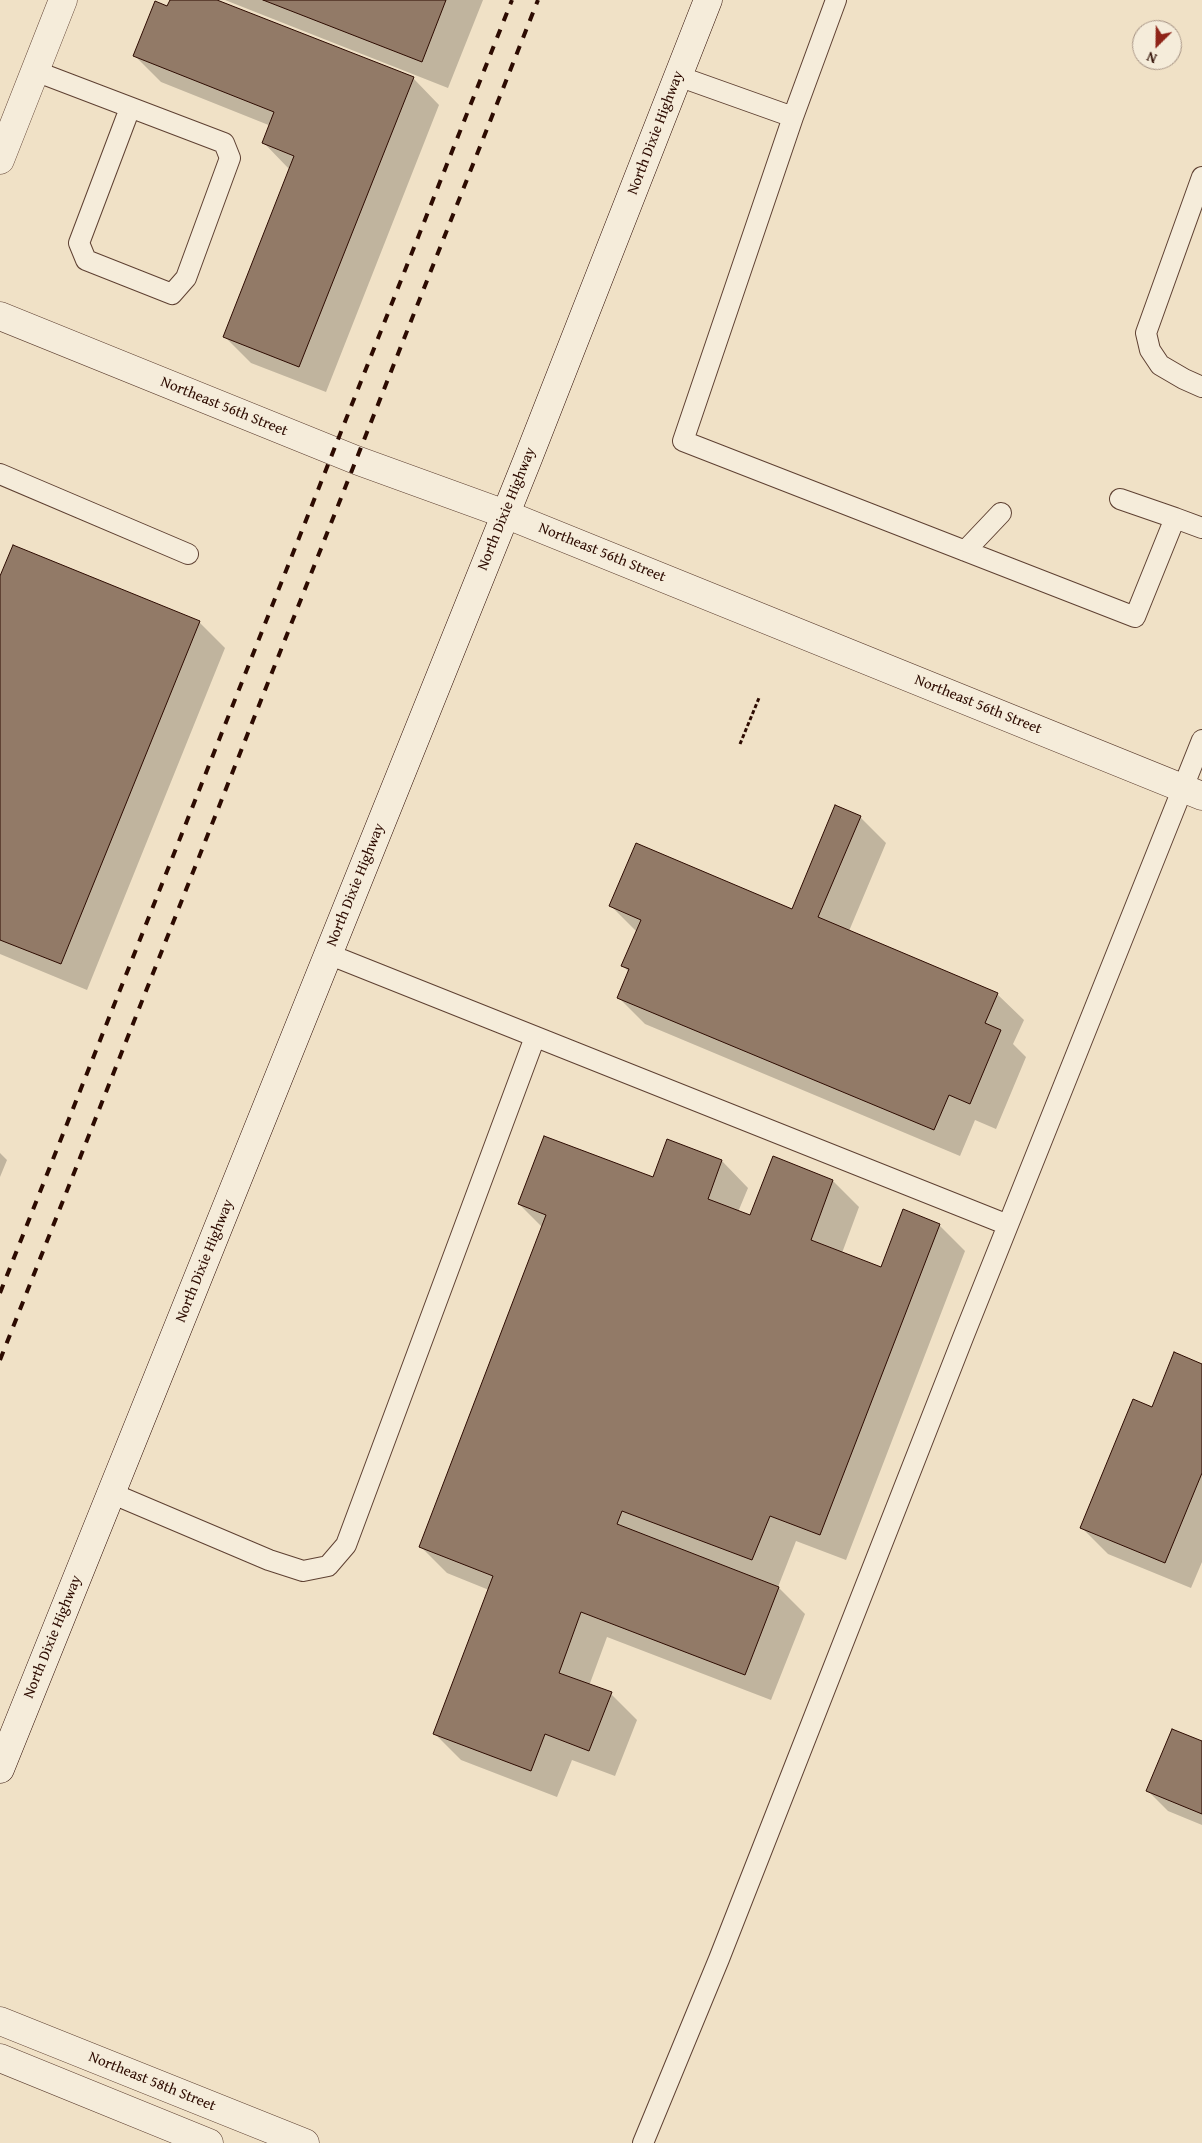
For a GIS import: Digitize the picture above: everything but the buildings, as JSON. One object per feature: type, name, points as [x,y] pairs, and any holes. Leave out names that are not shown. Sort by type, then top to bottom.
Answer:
[{"type":"street","points":[[0,160],[63,0]]},
{"type":"street","name":"North Dixie Highway","points":[[0,1769],[505,514],[708,0]]},
{"type":"street","name":"Northeast 56th Street","points":[[0,316],[356,460],[505,514],[1192,792]]},
{"type":"street","name":"Northeast 58th Street","points":[[0,2021],[305,2143]]},
{"type":"street","points":[[0,2058],[209,2143]]},
{"type":"lane","points":[[836,0],[793,117],[683,442],[1135,617],[1175,518]]},
{"type":"lane","points":[[35,71],[224,143],[230,158],[186,278],[172,294],[86,260],[79,243],[130,108]]},
{"type":"lane","points":[[678,76],[793,117]]},
{"type":"lane","points":[[1202,177],[1146,333],[1150,350],[1160,365],[1202,387]]},
{"type":"lane","points":[[0,474],[188,554]]},
{"type":"lane","points":[[1120,499],[1202,528]]},
{"type":"lane","points":[[965,552],[1001,513]]},
{"type":"lane","points":[[643,2143],[719,1960],[1008,1225],[1192,792],[1202,740]]},
{"type":"lane","points":[[328,954],[1008,1225]]},
{"type":"lane","points":[[111,1493],[269,1560],[303,1571],[328,1566],[346,1545],[535,1037]]},
{"type":"path","points":[[740,744],[759,698]]},
{"type":"railway","points":[[0,1293],[512,0]]},
{"type":"railway","points":[[0,1360],[538,0]]}]
